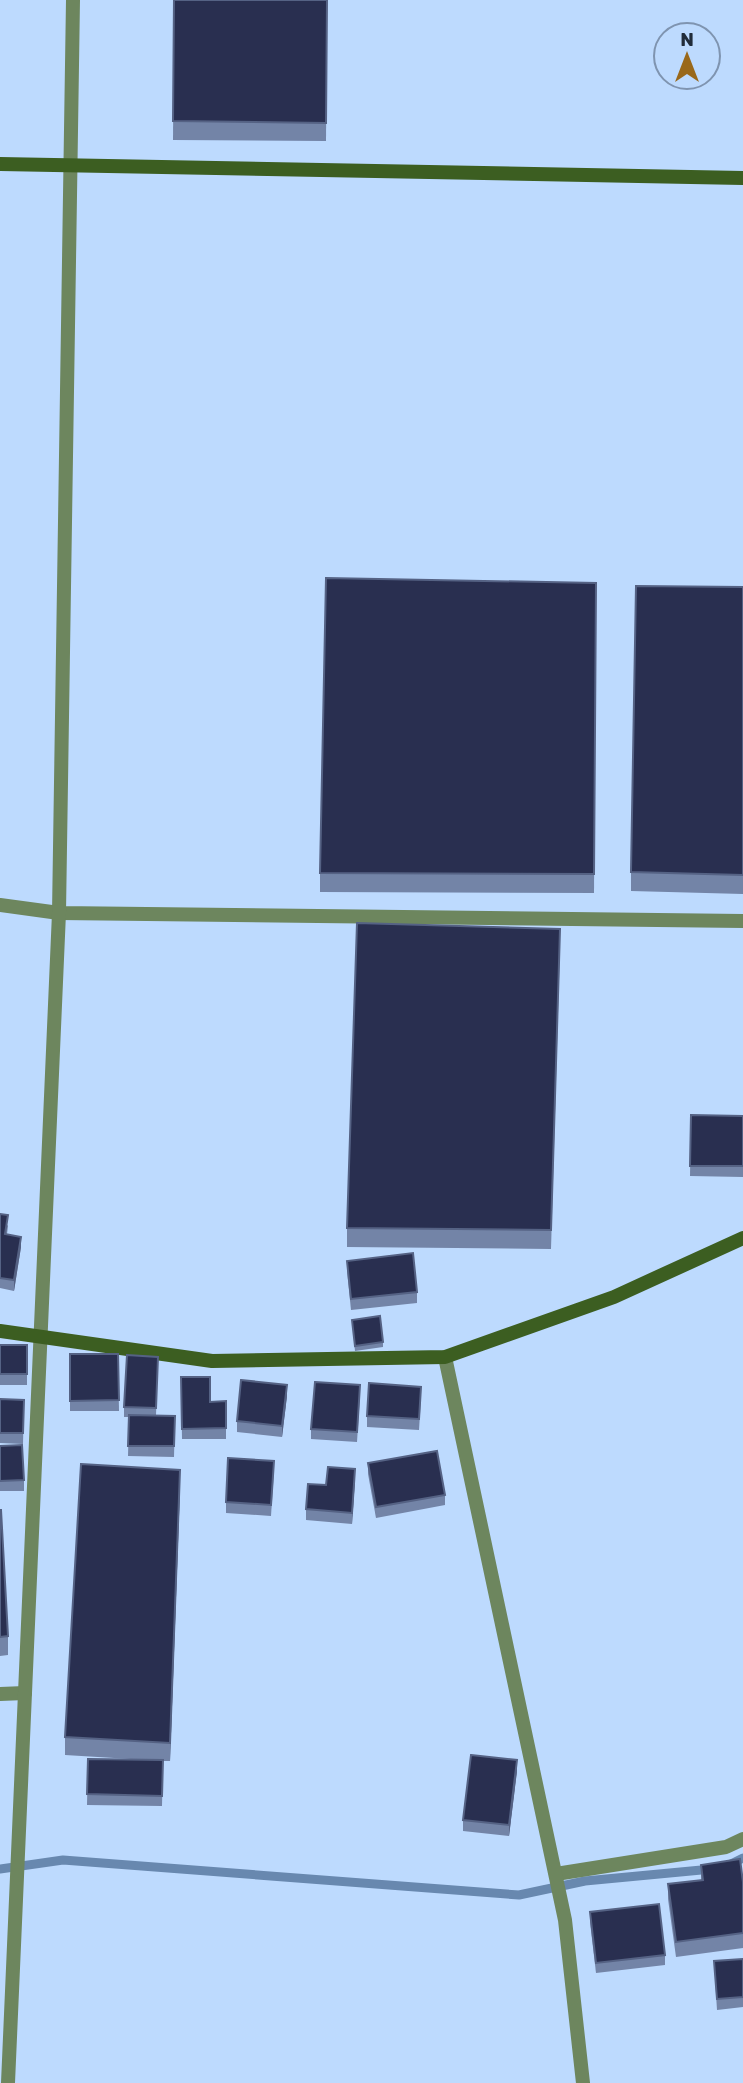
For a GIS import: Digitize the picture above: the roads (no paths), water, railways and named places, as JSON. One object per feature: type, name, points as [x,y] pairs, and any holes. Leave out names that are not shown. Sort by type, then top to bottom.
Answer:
[{"type":"street","points":[[8,2083],[43,1336],[59,913],[73,0]]},
{"type":"street","points":[[0,164],[743,178]]},
{"type":"street","points":[[0,905],[59,913],[743,921]]},
{"type":"street","points":[[0,1331],[212,1361],[445,1357],[614,1297],[743,1238]]},
{"type":"street","points":[[445,1357],[565,1920],[583,2083]]},
{"type":"street","points":[[0,1694],[26,1693]]},
{"type":"street","points":[[556,1874],[726,1847],[743,1839]]},
{"type":"waterway","points":[[729,1865],[743,1858]]},
{"type":"waterway","points":[[0,1869],[63,1860],[519,1895],[585,1881],[712,1869]]}]
